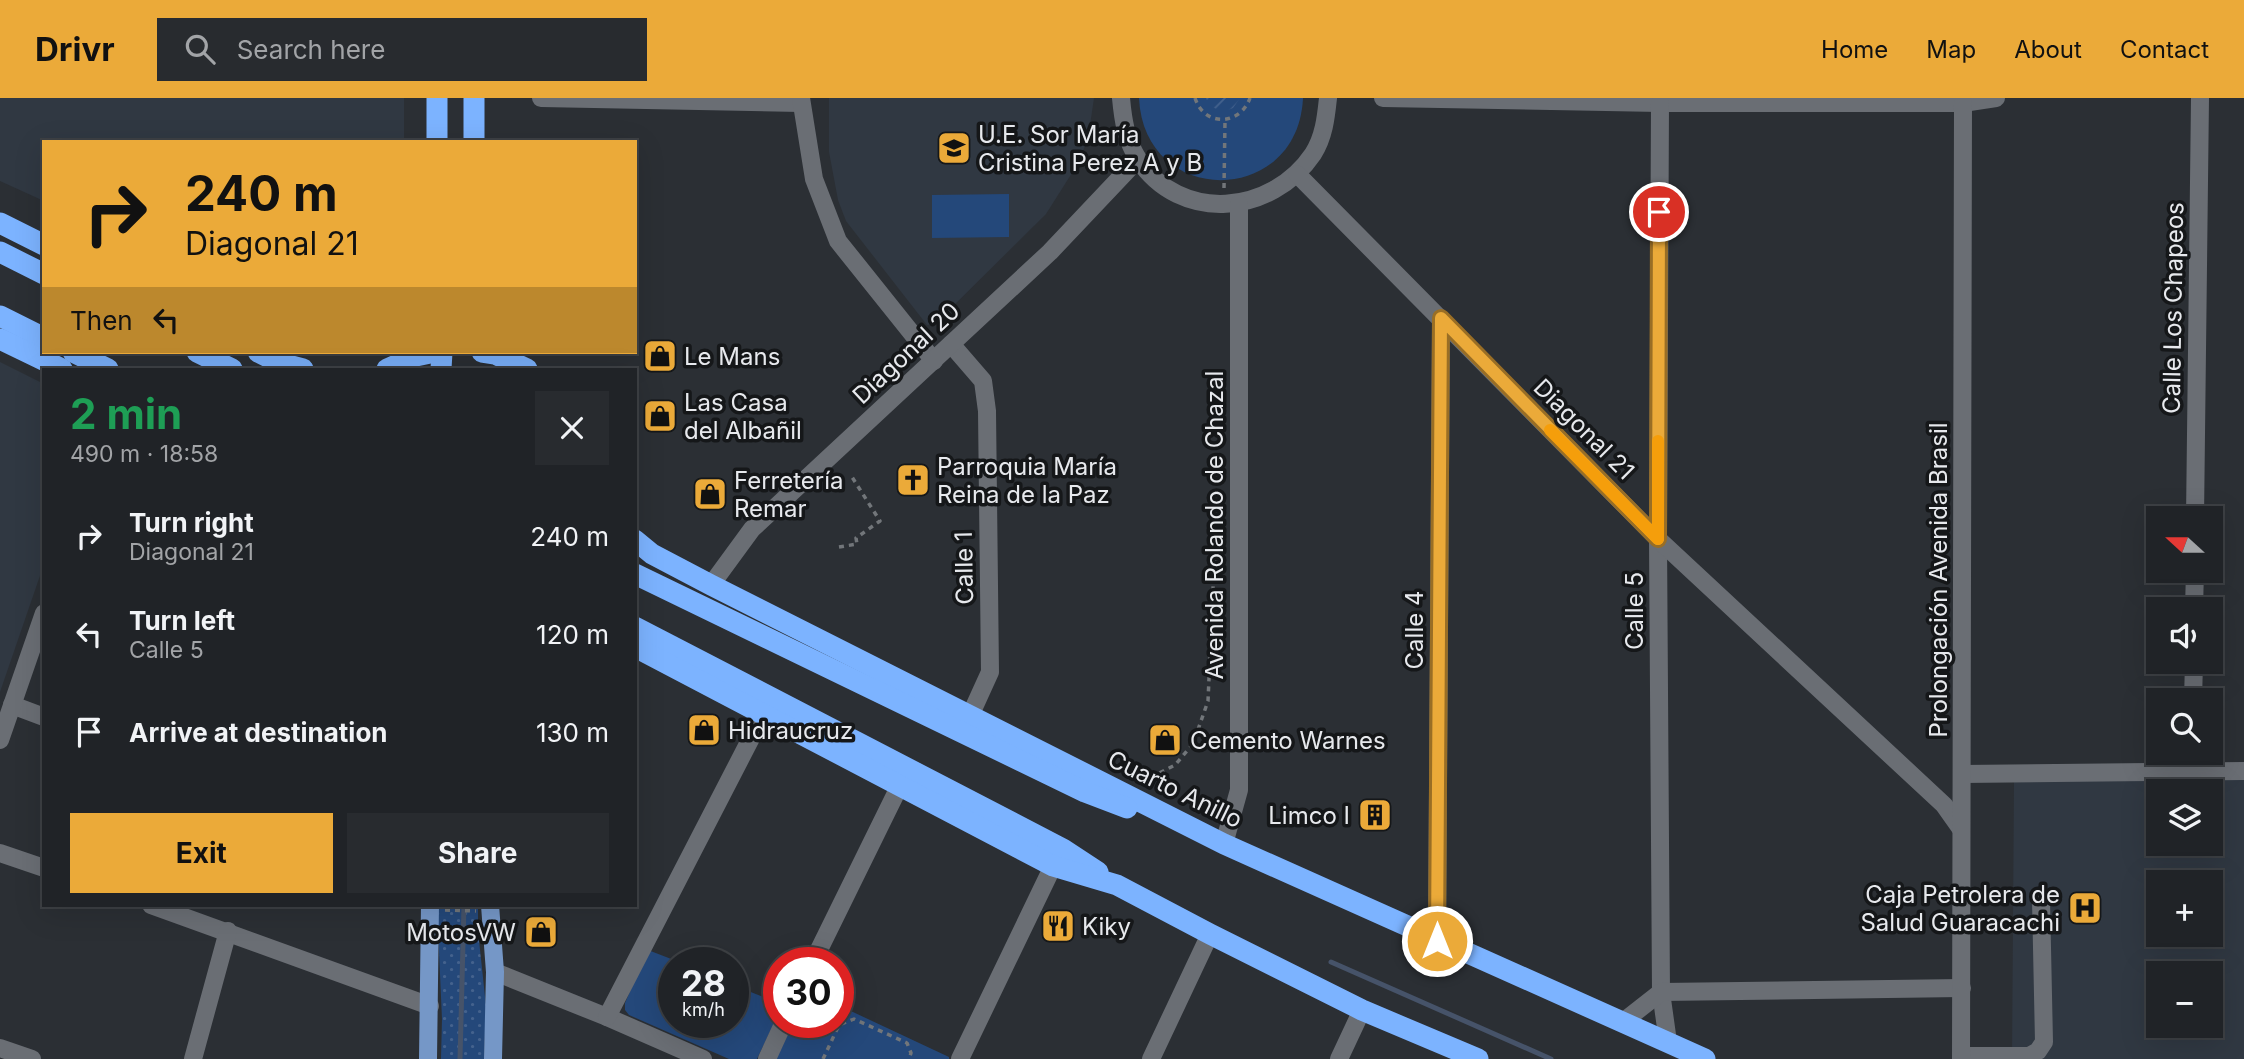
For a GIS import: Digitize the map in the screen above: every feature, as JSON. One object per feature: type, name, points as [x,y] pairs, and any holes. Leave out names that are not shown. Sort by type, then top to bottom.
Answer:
[{"type":"highway","points":[[437,98],[437,140]]},
{"type":"highway","points":[[474,98],[474,140]]},
{"type":"highway","points":[[0,223],[42,244]]},
{"type":"highway","points":[[0,253],[42,274]]},
{"type":"highway","points":[[0,316],[42,337]]},
{"type":"highway","points":[[0,339],[60,368]]},
{"type":"highway","points":[[77,354],[106,368]]},
{"type":"highway","points":[[201,354],[230,368]]},
{"type":"highway","points":[[262,354],[283,366]]},
{"type":"highway","points":[[388,368],[426,354]]},
{"type":"highway","points":[[492,357],[524,368]]},
{"type":"highway","name":"Cuarto Anillo","points":[[644,555],[711,585],[1224,844],[1705,1059]]},
{"type":"highway","points":[[637,575],[1085,792],[1224,844]]},
{"type":"highway","points":[[637,627],[1063,849],[1118,885],[1210,934],[1362,1010],[1478,1059]]},
{"type":"highway","points":[[637,649],[1053,866],[1118,885]]},
{"type":"main road","points":[[428,1059],[437,907]]},
{"type":"main road","points":[[485,908],[495,972],[493,1059]]},
{"type":"street","points":[[541,98],[802,101],[814,179],[838,241],[934,361]]},
{"type":"street","points":[[1121,98],[1123,127],[1138,159],[1157,180],[1182,196],[1209,204],[1231,204],[1270,193],[1297,174],[1314,152],[1325,125],[1328,98]]},
{"type":"street","points":[[1383,98],[1660,103],[1963,103],[1996,98]]},
{"type":"street","name":"Calle Los Chapeos","points":[[2195,506],[2200,98]]},
{"type":"street","name":"Calle 5","points":[[1660,103],[1658,539],[1661,992],[1668,1042]]},
{"type":"street","name":"Prolongación Avenida Brasil","points":[[1962,1058],[1963,103]]},
{"type":"street","name":"Diagonal 20","points":[[711,585],[752,529],[1050,253],[1138,159]]},
{"type":"street","name":"Diagonal 21","points":[[1297,174],[1658,539],[1944,805],[1961,829]]},
{"type":"street","name":"Avenida Rolando de Chazal","points":[[1224,844],[1239,790],[1239,510],[1231,204]]},
{"type":"street","name":"Calle 4","points":[[1437,941],[1441,318]]},
{"type":"street","name":"Calle 1","points":[[951,344],[984,381],[987,411],[990,671],[970,716]]},
{"type":"street","points":[[0,740],[42,619]]},
{"type":"street","points":[[12,705],[42,717]]},
{"type":"street","points":[[607,1017],[764,713]]},
{"type":"street","points":[[1962,774],[2146,764]]},
{"type":"street","points":[[2213,765],[2244,771]]},
{"type":"street","points":[[820,947],[900,785]]},
{"type":"street","points":[[0,853],[42,867]]},
{"type":"street","points":[[960,1059],[1053,866]]},
{"type":"street","points":[[1962,1058],[2029,1056],[2039,1051],[2043,1042],[2041,900]]},
{"type":"street","points":[[157,907],[430,1006]]},
{"type":"street","points":[[193,1059],[228,931]]},
{"type":"street","points":[[1151,1059],[1210,934]]},
{"type":"street","points":[[495,972],[703,1059]]},
{"type":"street","points":[[1624,1021],[1661,992],[1962,988]]},
{"type":"street","points":[[1339,1059],[1362,1010]]},
{"type":"street","points":[[766,1059],[777,1038]]},
{"type":"street","points":[[0,1048],[32,1059]]},
{"type":"path","points":[[1195,98],[1201,110],[1208,116],[1225,120],[1241,113],[1250,98]]},
{"type":"path","points":[[1225,120],[1231,204]]},
{"type":"path","points":[[839,547],[857,544],[856,538],[880,521],[852,477]]},
{"type":"path","points":[[1121,792],[1175,765],[1193,744],[1208,701],[1215,545],[1239,510]]},
{"type":"path","points":[[437,907],[485,908]]},
{"type":"path","points":[[824,1059],[839,1025],[855,1019],[907,1043],[911,1053],[909,1059]]},
{"type":"shaded area","points":[[0,98],[404,98],[404,140],[42,140],[42,200],[0,181]]},
{"type":"shaded area","points":[[829,98],[1094,98],[1088,139],[1077,165],[1046,214],[935,324],[927,325],[846,221],[838,200],[829,152]]},
{"type":"shaded area","points":[[1139,98],[1303,98],[1295,134],[1276,159],[1250,175],[1221,180],[1192,175],[1166,160],[1147,134]]},
{"type":"shaded area","points":[[1206,98],[1240,98],[1233,108],[1225,110],[1214,108]]},
{"type":"shaded area","points":[[1009,194],[1009,237],[932,238],[932,195]]},
{"type":"shaded area","points":[[0,362],[42,383],[42,570],[0,692]]},
{"type":"shaded area","name":"Caja Petrolera de Salud Guaracachi","points":[[2244,778],[2244,1059],[2012,1059],[2014,782],[2146,780],[2146,856],[2223,856],[2223,779],[2186,779]]},
{"type":"shaded area","points":[[437,907],[478,907],[486,1006],[484,1059],[441,1059]]},
{"type":"shaded area","points":[[648,950],[658,954],[658,1028],[629,1015],[625,1010],[625,1003]]},
{"type":"shaded area","points":[[749,991],[763,997],[763,1038],[767,1038],[757,1059],[729,1059],[681,1038],[749,1038]]},
{"type":"shaded area","points":[[854,1012],[949,1057],[949,1059],[776,1059],[786,1038],[854,1038]]},
{"type":"waterway","points":[[460,1059],[464,907]]},
{"type":"waterway","points":[[1331,962],[1551,1059]]},
{"type":"slow traffic","points":[[1550,430],[1658,539],[1658,441]]},
{"type":"place","name":"U.E. Sor María Cristina Perez A y B","points":[[954,148]]},
{"type":"place","name":"Le Mans","points":[[660,356]]},
{"type":"place","name":"Las Casa del Albañil","points":[[660,416]]},
{"type":"place","name":"Parroquia María Reina de la Paz","points":[[913,480]]},
{"type":"place","name":"Ferretería Remar","points":[[710,494]]},
{"type":"place","name":"Hidraucruz","points":[[704,730]]},
{"type":"place","name":"Cemento Warnes","points":[[1165,740]]},
{"type":"place","name":"Limco I","points":[[1375,815]]},
{"type":"place","name":"Caja Petrolera de Salud Guaracachi","points":[[2085,908]]},
{"type":"place","name":"Kiky","points":[[1058,926]]},
{"type":"place","name":"MotosVW","points":[[541,932]]},
{"type":"route","points":[[1437,941],[1441,318],[1658,539],[1659,212]]}]
